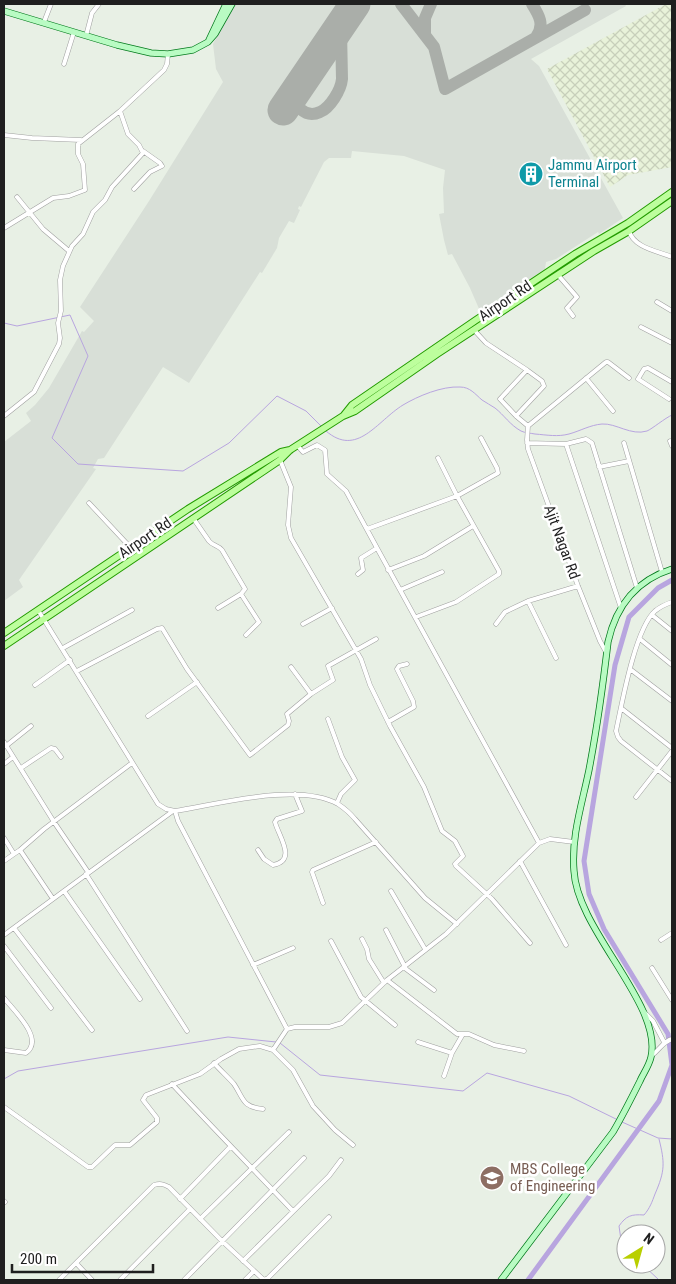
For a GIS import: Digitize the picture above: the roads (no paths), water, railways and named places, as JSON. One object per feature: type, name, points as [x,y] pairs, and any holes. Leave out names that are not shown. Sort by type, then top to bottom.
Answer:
[{"type":"main road","name":"Airport Rd","points":[[341,417],[352,405],[476,320],[575,254],[628,223],[672,192]]},
{"type":"main road","points":[[4,646],[280,460],[297,445],[341,417],[355,411],[436,354],[594,251],[629,231],[672,201]]},
{"type":"main road","name":"Airport Rd","points":[[4,633],[195,505],[281,452],[290,450]]},
{"type":"street","points":[[6,4],[4,11],[86,36],[151,53],[168,54],[193,50],[208,42],[215,34],[232,4]]},
{"type":"street","points":[[44,22],[51,4]]},
{"type":"street","points":[[86,36],[92,13],[99,4]]},
{"type":"street","points":[[208,42],[212,29],[226,4]]},
{"type":"street","points":[[64,64],[74,32]]},
{"type":"street","points":[[4,228],[56,197],[69,196],[85,190],[83,164],[78,144],[120,111],[164,70],[168,54]]},
{"type":"street","points":[[120,111],[128,134],[162,166],[150,172],[134,189]]},
{"type":"street","points":[[4,134],[32,138],[81,140]]},
{"type":"street","points":[[4,416],[34,392],[58,346],[60,338],[58,323],[61,274],[75,241],[83,234],[94,212],[104,202],[112,187],[140,157],[143,150]]},
{"type":"street","points":[[17,197],[28,213],[50,237],[70,251]]},
{"type":"street","points":[[629,231],[634,240],[642,246],[672,257]]},
{"type":"street","points":[[558,275],[577,297],[567,308],[572,316]]},
{"type":"street","points":[[657,302],[672,311]]},
{"type":"street","points":[[640,327],[672,343]]},
{"type":"street","points":[[474,330],[486,343],[542,381],[544,386],[516,416]]},
{"type":"street","points":[[527,370],[500,399],[528,428],[607,362],[629,378]]},
{"type":"street","points":[[669,399],[638,380],[644,369],[648,368],[672,382]]},
{"type":"street","points":[[586,378],[613,411]]},
{"type":"street","name":"Ajit Nagar Rd","points":[[528,428],[527,442],[578,586],[607,654]]},
{"type":"street","points":[[367,529],[457,496],[498,473],[481,438]]},
{"type":"street","points":[[527,442],[566,444],[588,440],[592,444],[637,588]]},
{"type":"street","points":[[624,443],[662,572]]},
{"type":"street","points":[[566,444],[622,608]]},
{"type":"street","points":[[297,445],[303,452],[317,445],[326,450],[327,474],[346,491],[539,843]]},
{"type":"street","points":[[416,617],[456,602],[498,575],[499,571],[438,458]]},
{"type":"street","points":[[280,460],[290,487],[288,525],[291,538],[361,659],[370,685],[422,783],[442,831],[455,841],[463,853],[463,856],[455,864],[456,866],[486,894],[530,943]]},
{"type":"street","points":[[599,467],[629,461]]},
{"type":"street","points":[[89,504],[131,548]]},
{"type":"street","points":[[193,518],[211,544],[218,545],[222,550],[245,587],[241,594],[218,608]]},
{"type":"street","points":[[388,570],[424,556],[474,526]]},
{"type":"street","points":[[358,574],[363,569],[361,558],[377,548]]},
{"type":"street","points":[[665,1041],[641,1008],[584,908],[576,886],[574,842],[589,770],[610,634],[622,608],[637,588],[647,580],[672,568]]},
{"type":"street","points":[[400,590],[442,572]]},
{"type":"street","points":[[496,624],[505,612],[528,601],[578,586]]},
{"type":"street","points":[[241,594],[259,622],[246,635]]},
{"type":"street","points":[[528,601],[556,658]]},
{"type":"street","points":[[672,608],[670,603],[660,607],[645,625],[630,669],[616,731],[618,737],[672,781]]},
{"type":"street","points":[[303,624],[332,608]]},
{"type":"street","points":[[38,610],[156,802],[160,806],[174,811],[287,1029]]},
{"type":"street","points":[[62,648],[132,610]]},
{"type":"street","points":[[652,615],[672,631]]},
{"type":"street","points":[[77,671],[160,628],[166,632],[174,649],[250,755],[288,724],[287,714],[311,694],[333,680],[328,666],[376,639]]},
{"type":"street","points":[[640,639],[672,664]]},
{"type":"street","points":[[34,685],[70,660]]},
{"type":"street","points":[[388,722],[414,707],[413,701],[397,669],[399,666],[407,664]]},
{"type":"street","points":[[292,667],[311,694]]},
{"type":"street","points":[[630,669],[672,701]]},
{"type":"street","points":[[148,716],[197,682]]},
{"type":"street","points":[[621,708],[672,749],[636,797]]},
{"type":"street","points":[[328,719],[342,757],[355,780],[341,794],[337,804]]},
{"type":"street","points":[[31,726],[5,744],[187,1031]]},
{"type":"street","points":[[21,768],[51,748],[61,757]]},
{"type":"street","points":[[4,764],[13,757]]},
{"type":"street","points":[[4,861],[132,763]]},
{"type":"street","points":[[4,936],[87,873],[174,811],[271,794],[311,796],[337,804],[355,819],[426,898],[457,924]]},
{"type":"street","points":[[258,850],[264,860],[273,864],[280,863],[285,858],[286,851],[275,823],[277,819],[302,811],[295,794]]},
{"type":"street","points":[[4,838],[14,854]]},
{"type":"street","points":[[274,1049],[287,1029],[294,1027],[329,1027],[342,1023],[385,981],[457,924],[539,843],[550,839],[574,842]]},
{"type":"street","points":[[323,903],[312,872],[313,870],[376,842]]},
{"type":"street","points":[[20,850],[53,899]]},
{"type":"street","points":[[520,861],[566,945]]},
{"type":"street","points":[[64,891],[140,999]]},
{"type":"street","points":[[391,891],[425,949]]},
{"type":"street","points":[[14,928],[92,1030]]},
{"type":"street","points":[[386,930],[404,967],[434,990]]},
{"type":"street","points":[[662,940],[672,933]]},
{"type":"street","points":[[362,940],[367,949],[368,960],[385,981],[454,1032],[472,1034],[494,1045],[524,1051]]},
{"type":"street","points":[[331,941],[357,990],[365,1001],[396,1025]]},
{"type":"street","points":[[4,946],[51,1008]]},
{"type":"street","points":[[253,965],[293,948]]},
{"type":"street","points":[[652,968],[672,1000]]},
{"type":"street","points":[[4,998],[31,1032],[33,1040],[31,1048],[26,1052],[4,1050]]},
{"type":"street","points":[[501,1280],[613,1132],[624,1112],[651,1056],[651,1038],[641,1008]]},
{"type":"street","points":[[444,1076],[452,1053],[463,1034]]},
{"type":"street","points":[[651,1056],[657,1052],[665,1041],[672,1039]]},
{"type":"street","points":[[418,1042],[452,1053]]},
{"type":"street","points":[[5,1109],[92,1168],[115,1145],[132,1144],[156,1124],[157,1118],[144,1102],[143,1098],[146,1094],[197,1076],[228,1054],[247,1047],[260,1046],[274,1049],[293,1070],[315,1108],[353,1145]]},
{"type":"street","points":[[214,1063],[233,1083],[247,1105],[252,1108],[263,1109]]},
{"type":"street","points":[[172,1084],[210,1123],[230,1147],[294,1211]]},
{"type":"street","points":[[200,1219],[289,1132]]},
{"type":"street","points":[[180,1198],[230,1147]]},
{"type":"street","points":[[184,1280],[304,1158]]},
{"type":"street","points":[[244,1261],[329,1176],[341,1160]]},
{"type":"street","points":[[58,1280],[154,1185],[160,1183],[164,1184],[180,1198],[254,1272],[266,1280],[329,1217]]},
{"type":"street","points":[[120,1280],[190,1208]]},
{"type":"street","points":[[76,1263],[92,1280]]},
{"type":"street","points":[[245,1280],[254,1272]]},
{"type":"waterway","points":[[4,323],[17,326],[70,315],[88,356],[52,438],[78,464],[183,471],[229,443],[277,396],[306,411],[321,426]]},
{"type":"waterway","points":[[326,431],[337,438],[347,441],[357,439],[403,405],[430,392],[453,387],[464,387],[470,390],[495,408],[517,429],[535,434],[565,435],[602,424],[641,432],[649,430],[672,415]]},
{"type":"waterway","points":[[528,1280],[659,1101],[672,1065],[668,1034],[604,929],[589,894],[584,861],[615,665],[629,617],[658,588],[672,580]]},
{"type":"waterway","points":[[4,1079],[18,1071],[228,1037],[276,1042]]},
{"type":"waterway","points":[[280,1043],[320,1075],[463,1091],[487,1073],[569,1096],[618,1120]]},
{"type":"waterway","points":[[622,1122],[658,1138],[672,1139]]},
{"type":"waterway","points":[[621,1224],[629,1216],[644,1215],[651,1205],[661,1179],[663,1167],[659,1139]]},
{"type":"waterway","points":[[653,1274],[659,1280]]},
{"type":"place","name":"Jammu Airport Terminal","points":[[531,174]]},
{"type":"place","name":"MBS College of Engineering","points":[[492,1178]]}]
